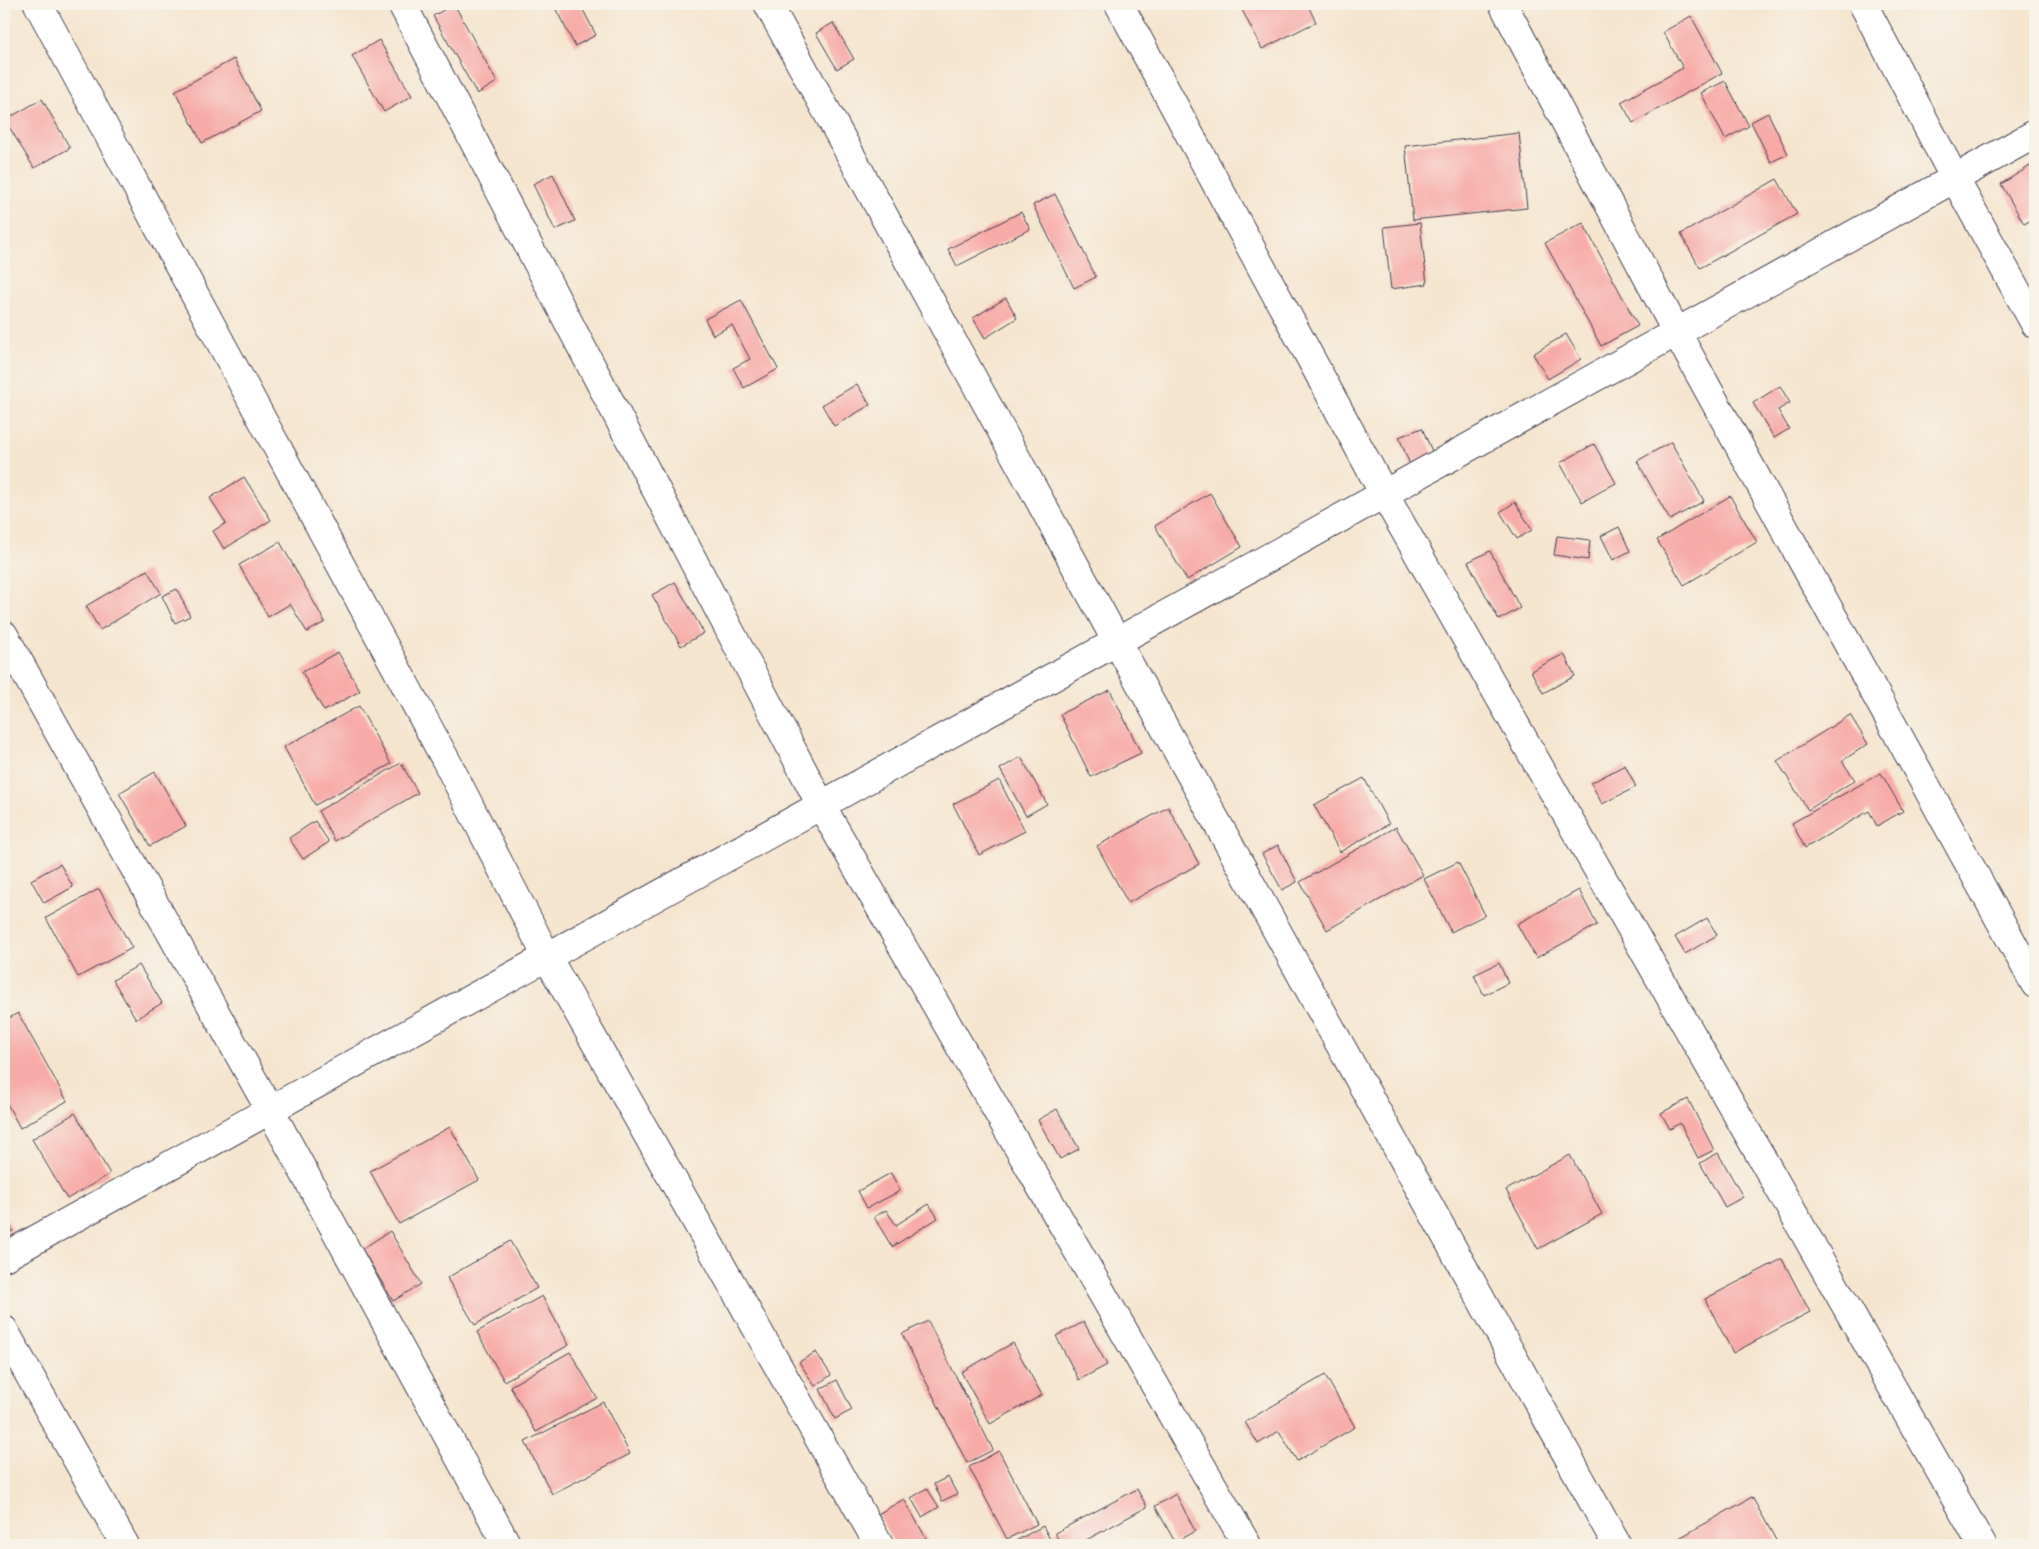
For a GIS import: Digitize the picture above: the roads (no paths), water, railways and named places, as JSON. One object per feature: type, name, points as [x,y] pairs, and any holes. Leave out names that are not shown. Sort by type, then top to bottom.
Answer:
[{"type":"street","points":[[38,4],[448,764],[547,957],[879,1545]]},
{"type":"street","points":[[402,4],[822,805],[1247,1545]]},
{"type":"street","points":[[768,4],[1117,642],[1617,1545]]},
{"type":"street","points":[[1119,4],[1384,494],[1982,1545]]},
{"type":"street","points":[[1503,4],[1676,332],[2035,984]]},
{"type":"street","points":[[1863,4],[1955,179],[2035,324]]},
{"type":"street","points":[[4,1257],[2035,134]]},
{"type":"street","points":[[4,635],[270,1110],[507,1545]]},
{"type":"street","points":[[4,1330],[125,1545]]}]
